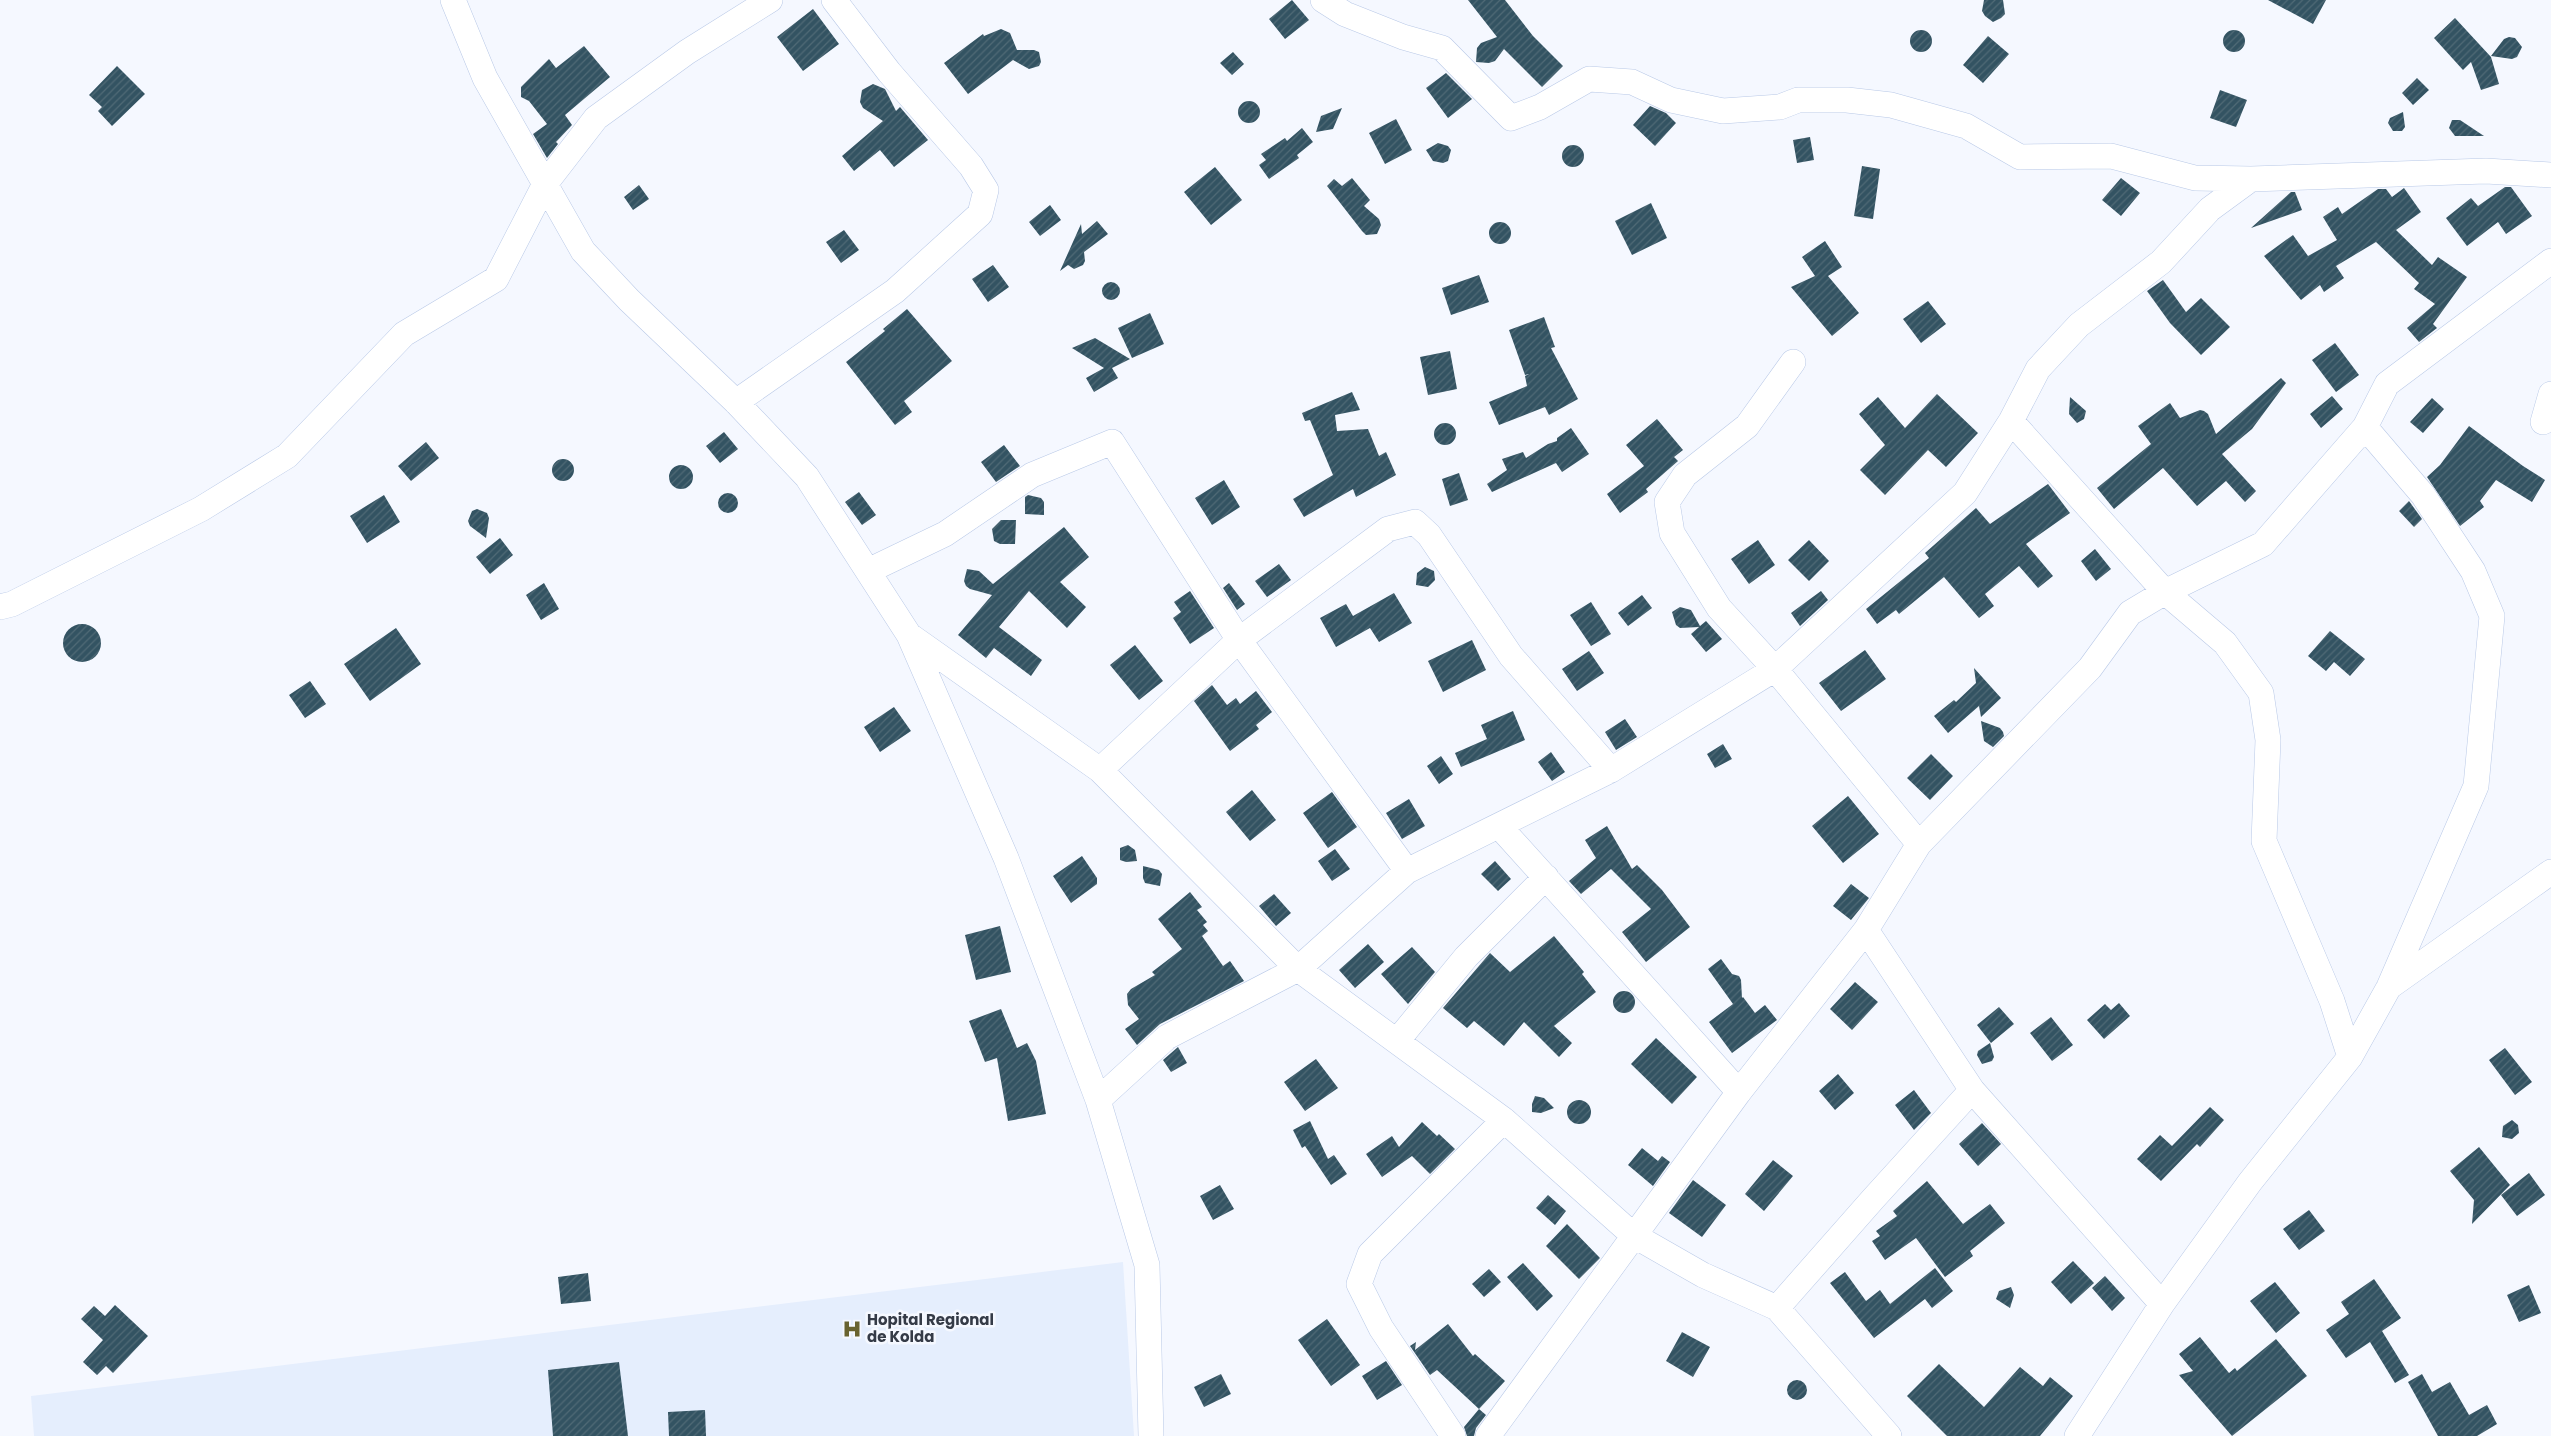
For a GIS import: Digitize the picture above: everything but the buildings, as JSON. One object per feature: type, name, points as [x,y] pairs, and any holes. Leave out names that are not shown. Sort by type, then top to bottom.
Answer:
[{"type":"street","points":[[453,0],[485,78],[583,251],[629,300],[736,402],[807,478],[909,635],[1006,858],[1098,1100],[1147,1265],[1151,1436]]},
{"type":"street","points":[[0,608],[12,604],[201,509],[287,456],[404,334],[496,279],[545,184],[596,118],[687,52],[770,0]]},
{"type":"street","points":[[736,402],[895,291],[980,214],[986,190],[971,166],[889,72],[834,0]]},
{"type":"street","points":[[1323,0],[1353,18],[1402,37],[1442,48],[1511,118],[1540,107],[1589,79],[1632,82],[1671,100],[1722,111],[1780,107],[1798,100],[1847,100],[1892,105],[1966,126],[2020,157],[2111,156],[2195,178],[2252,179],[2486,171],[2551,175]]},
{"type":"street","points":[[1098,1100],[1167,1037],[1298,969],[1407,871],[1611,770],[1776,669],[1965,493],[2011,421],[2038,369],[2080,325],[2161,262],[2210,209],[2252,179]]},
{"type":"street","points":[[1488,1436],[1739,1092],[1866,930],[1919,844],[2090,668],[2130,613],[2164,592],[2263,544],[2365,427],[2387,384],[2551,261]]},
{"type":"street","points":[[1793,362],[1747,426],[1685,475],[1667,502],[1672,533],[1719,608],[1776,669],[1919,844]]},
{"type":"street","points":[[2543,422],[2551,394]]},
{"type":"street","points":[[2011,421],[2164,592],[2225,643],[2261,693],[2268,740],[2264,841],[2332,1001],[2350,1057]]},
{"type":"street","points":[[2078,1436],[2162,1304],[2250,1182],[2350,1057],[2390,987],[2476,786],[2492,616],[2473,571],[2424,494],[2365,427]]},
{"type":"street","points":[[868,571],[945,534],[1032,475],[1112,442],[1238,640],[1407,871]]},
{"type":"street","points":[[1100,770],[1238,640],[1388,529],[1415,522],[1429,535],[1511,656],[1611,770]]},
{"type":"street","points":[[909,635],[1100,770],[1298,969],[1504,1120],[1633,1235],[1702,1275],[1777,1308],[1889,1436]]},
{"type":"street","points":[[1500,826],[1739,1092]]},
{"type":"street","points":[[2390,987],[2551,872]]},
{"type":"street","points":[[1397,1042],[1466,958],[1546,877]]},
{"type":"street","points":[[1866,930],[1972,1090],[2162,1304]]},
{"type":"street","points":[[1777,1308],[1972,1090]]},
{"type":"street","points":[[1453,1436],[1381,1328],[1358,1284],[1370,1254],[1504,1120]]},
{"type":"shaded area","name":"Hopital Regional de Kolda","points":[[1123,1262],[1134,1436],[34,1436],[31,1396]]},
{"type":"place","name":"Hopital Regional de Kolda","points":[[852,1329]]}]
